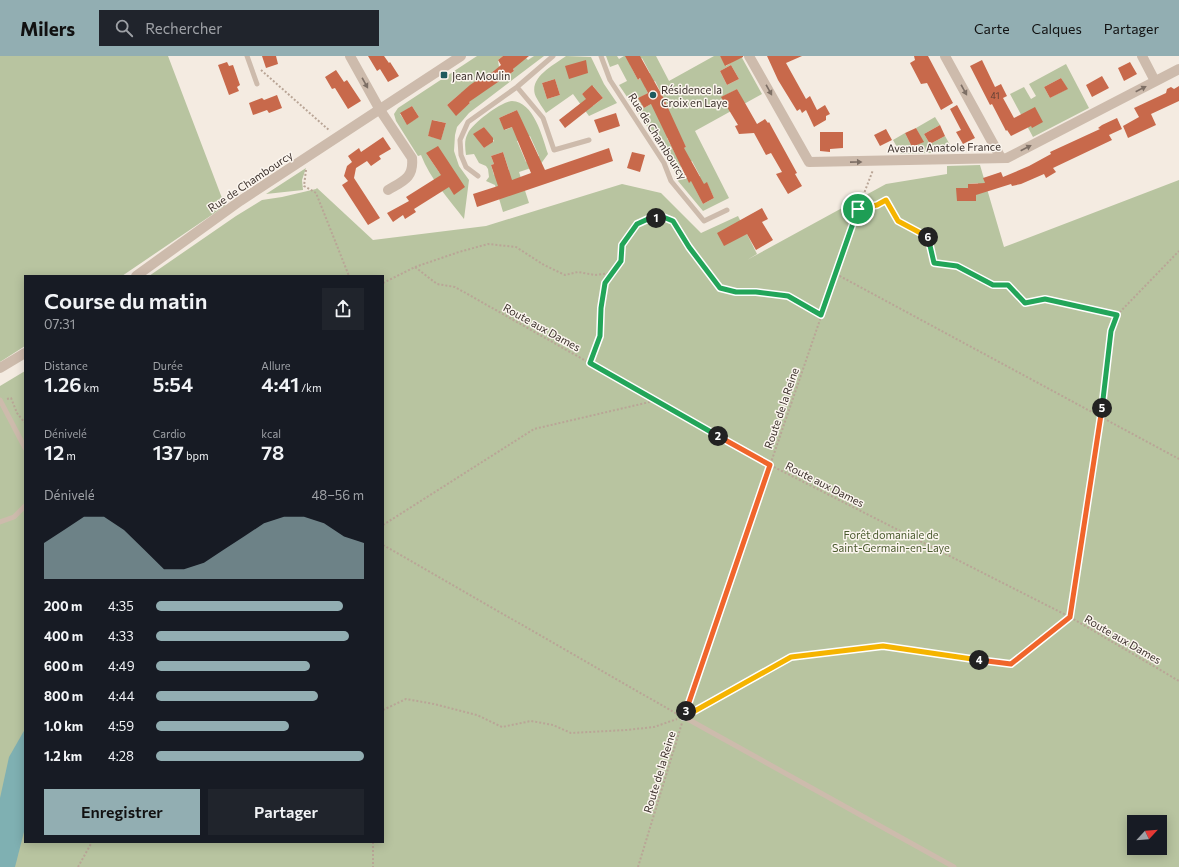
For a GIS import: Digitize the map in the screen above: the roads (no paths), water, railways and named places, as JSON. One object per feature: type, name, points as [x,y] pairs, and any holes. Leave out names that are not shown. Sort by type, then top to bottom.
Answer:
[{"type":"street","points":[[350,56],[380,110],[412,158],[413,168],[408,177],[388,190]]},
{"type":"street","name":"Rue de Chambourcy","points":[[137,275],[240,201],[462,56]]},
{"type":"street","name":"Avenue Anatole France","points":[[750,56],[809,162],[1007,158],[1179,69]]},
{"type":"street","points":[[945,56],[1001,158]]},
{"type":"street","points":[[1142,56],[1155,81]]},
{"type":"street","points":[[0,368],[24,354]]},
{"type":"lane","points":[[478,176],[466,167],[461,155],[460,140],[468,122],[517,87],[554,56]]},
{"type":"lane","name":"Rue de Chambourcy","points":[[601,56],[614,86],[664,163],[671,181],[704,221],[727,210]]},
{"type":"lane","points":[[247,58],[257,84]]},
{"type":"lane","points":[[517,87],[543,118],[554,150],[589,140]]},
{"type":"lane","points":[[0,400],[24,446]]},
{"type":"lane","points":[[0,522],[14,517],[24,507]]},
{"type":"lane","points":[[684,717],[954,867]]},
{"type":"water","points":[[24,731],[24,832],[15,867],[0,867],[0,798],[9,757]]},
{"type":"place","name":"Jean Moulin","points":[[444,75]]},
{"type":"place","name":"Résidence la Croix en Laye","points":[[653,95]]},
{"type":"park label","name":"Forêt domaniale de Saint-Germain-en-Laye","points":[[891,540]]}]
